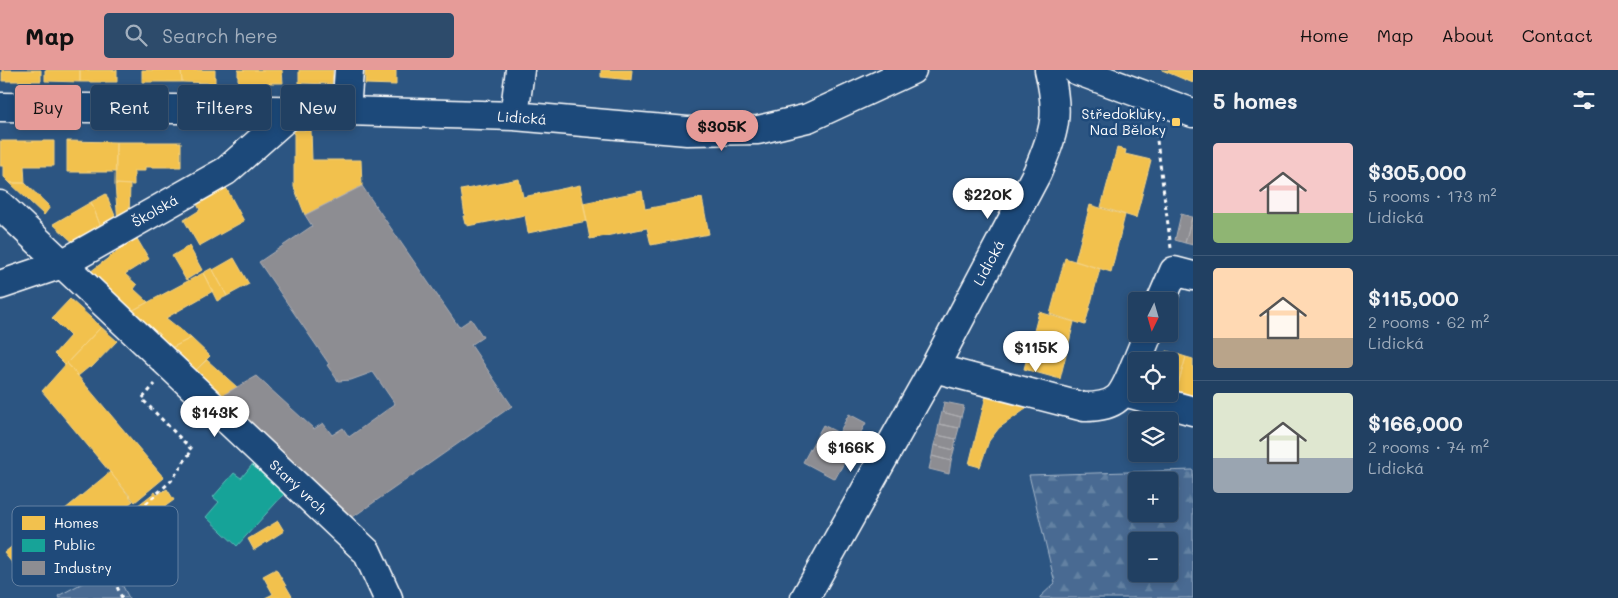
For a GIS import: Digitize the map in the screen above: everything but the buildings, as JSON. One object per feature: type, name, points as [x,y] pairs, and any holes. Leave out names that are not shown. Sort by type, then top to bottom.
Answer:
[{"type":"street","points":[[348,85],[349,70]]},
{"type":"street","points":[[514,116],[520,70]]},
{"type":"street","name":"Lidická","points":[[355,111],[514,116],[687,131],[758,130],[808,118],[912,70]]},
{"type":"street","name":"Lidická","points":[[805,598],[934,368],[1037,173],[1050,142],[1055,120],[1055,95],[1050,70]]},
{"type":"street","points":[[1076,70],[1193,113]]},
{"type":"street","name":"Lidická","points":[[0,107],[281,110]]},
{"type":"street","name":"Školská","points":[[0,285],[62,264],[226,171],[281,122]]},
{"type":"street","name":"Starý vrch","points":[[0,205],[367,552],[388,598]]},
{"type":"street","points":[[1168,292],[1183,274]]},
{"type":"street","points":[[934,368],[1084,407],[1101,407],[1116,400],[1124,392],[1128,383]]},
{"type":"street","points":[[1124,392],[1193,411]]},
{"type":"path","points":[[1151,97],[1183,274]]},
{"type":"path","points":[[143,506],[170,482],[192,450],[142,399],[170,366]]},
{"type":"path","points":[[116,586],[122,598]]},
{"type":"green space","points":[[1193,470],[1193,598],[1039,598],[1055,583],[1029,475]]},
{"type":"green space","points":[[77,586],[123,586],[129,598],[59,598],[58,596]]},
{"type":"place","name":"Středokluky, Nad Běloky","points":[[1176,122]]}]
